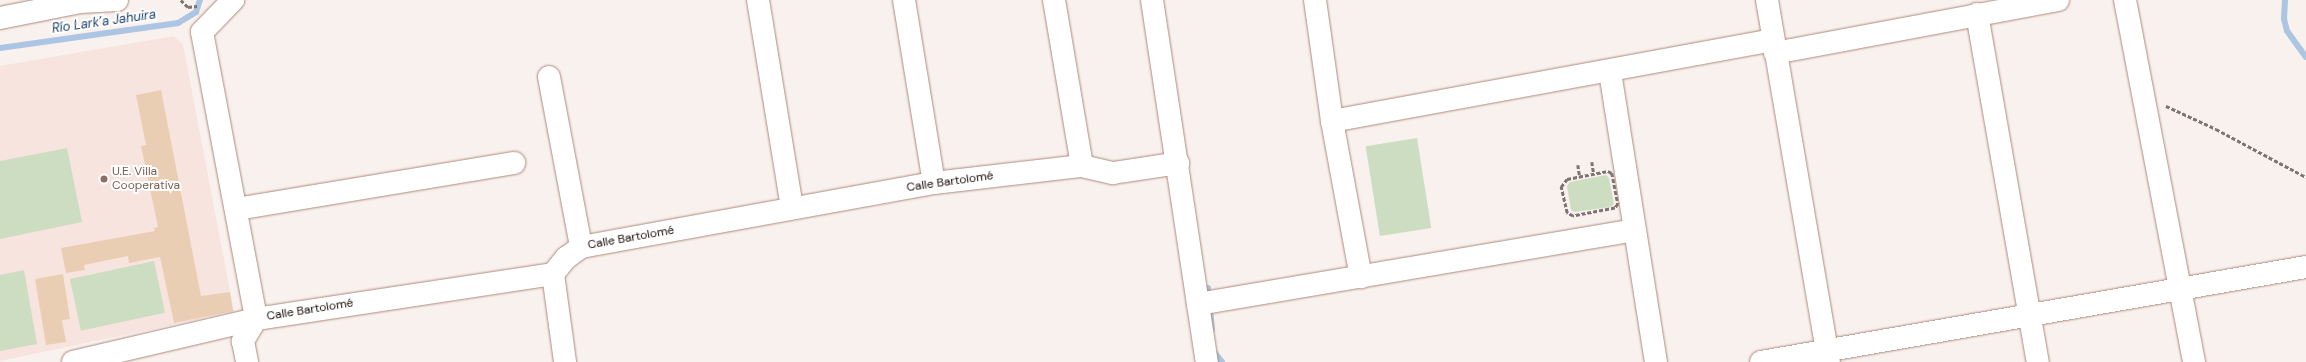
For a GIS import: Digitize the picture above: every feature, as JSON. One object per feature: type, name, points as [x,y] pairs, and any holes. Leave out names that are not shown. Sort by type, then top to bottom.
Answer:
[{"type":"street","points":[[0,18],[80,1],[117,0]]},
{"type":"street","points":[[233,0],[202,32],[256,319],[243,341],[247,362]]},
{"type":"street","points":[[758,0],[792,208]]},
{"type":"street","points":[[904,0],[934,183]]},
{"type":"street","points":[[1054,0],[1082,166]]},
{"type":"street","points":[[1152,0],[1208,362]]},
{"type":"street","points":[[1315,0],[1332,121],[1361,277]]},
{"type":"street","points":[[1767,0],[1828,356]]},
{"type":"street","points":[[1332,121],[1610,72],[1774,47],[2058,0]]},
{"type":"street","points":[[2125,0],[2194,362]]},
{"type":"street","points":[[1977,14],[2038,362]]},
{"type":"street","points":[[1610,72],[1656,362]]},
{"type":"street","points":[[549,77],[581,247]]},
{"type":"street","points":[[236,209],[514,163]]},
{"type":"street","name":"Calle Bartolomé","points":[[73,362],[104,359],[256,319],[552,274],[566,258],[581,247],[792,208],[934,183],[1082,166],[1113,173],[1178,163]]},
{"type":"street","points":[[1198,304],[1634,230]]},
{"type":"street","points":[[1761,362],[1828,356],[2029,317],[2306,267]]},
{"type":"street","points":[[552,274],[565,362]]},
{"type":"path","points":[[2143,94],[2216,129],[2306,177]]},
{"type":"path","points":[[1592,162],[1594,174]]},
{"type":"path","points":[[1578,165],[1580,176]]},
{"type":"path","points":[[1608,171],[1612,173],[1618,204],[1615,208],[1573,216],[1567,213],[1561,187],[1567,179],[1580,176],[1608,171]]},
{"type":"shaded area","name":"U.E. Villa Cooperativa","points":[[174,36],[183,44],[234,312],[0,361],[0,66]]},
{"type":"green space","points":[[1417,138],[1431,228],[1380,236],[1366,146]]},
{"type":"green space","points":[[67,148],[82,222],[0,239],[0,161]]},
{"type":"green space","points":[[1606,175],[1609,178],[1614,204],[1611,207],[1574,212],[1571,210],[1567,186],[1570,182]]},
{"type":"green space","points":[[154,261],[165,313],[81,331],[70,279]]},
{"type":"green space","points":[[24,270],[37,344],[0,351],[0,275]]},
{"type":"building","points":[[161,90],[201,296],[230,292],[233,311],[174,323],[160,257],[129,263],[128,256],[84,265],[85,270],[66,273],[61,248],[155,231],[154,228],[158,227],[141,146],[146,145],[136,95]]},
{"type":"building","points":[[63,274],[70,319],[62,320],[66,342],[46,345],[35,279]]},
{"type":"waterway","name":"Río Lark’a Jahuira","points":[[0,48],[178,23],[196,12],[200,0]]},
{"type":"waterway","name":"Río Lark’a Jahuira","points":[[2285,0],[2284,19],[2287,31],[2306,57]]},
{"type":"waterway","name":"Río Lark’a Jahuira","points":[[1208,288],[1212,330]]},
{"type":"waterway","name":"Río Lark’a Jahuira","points":[[1214,352],[1222,362]]},
{"type":"place","name":"U.E. Villa Cooperativa","points":[[104,179]]}]
